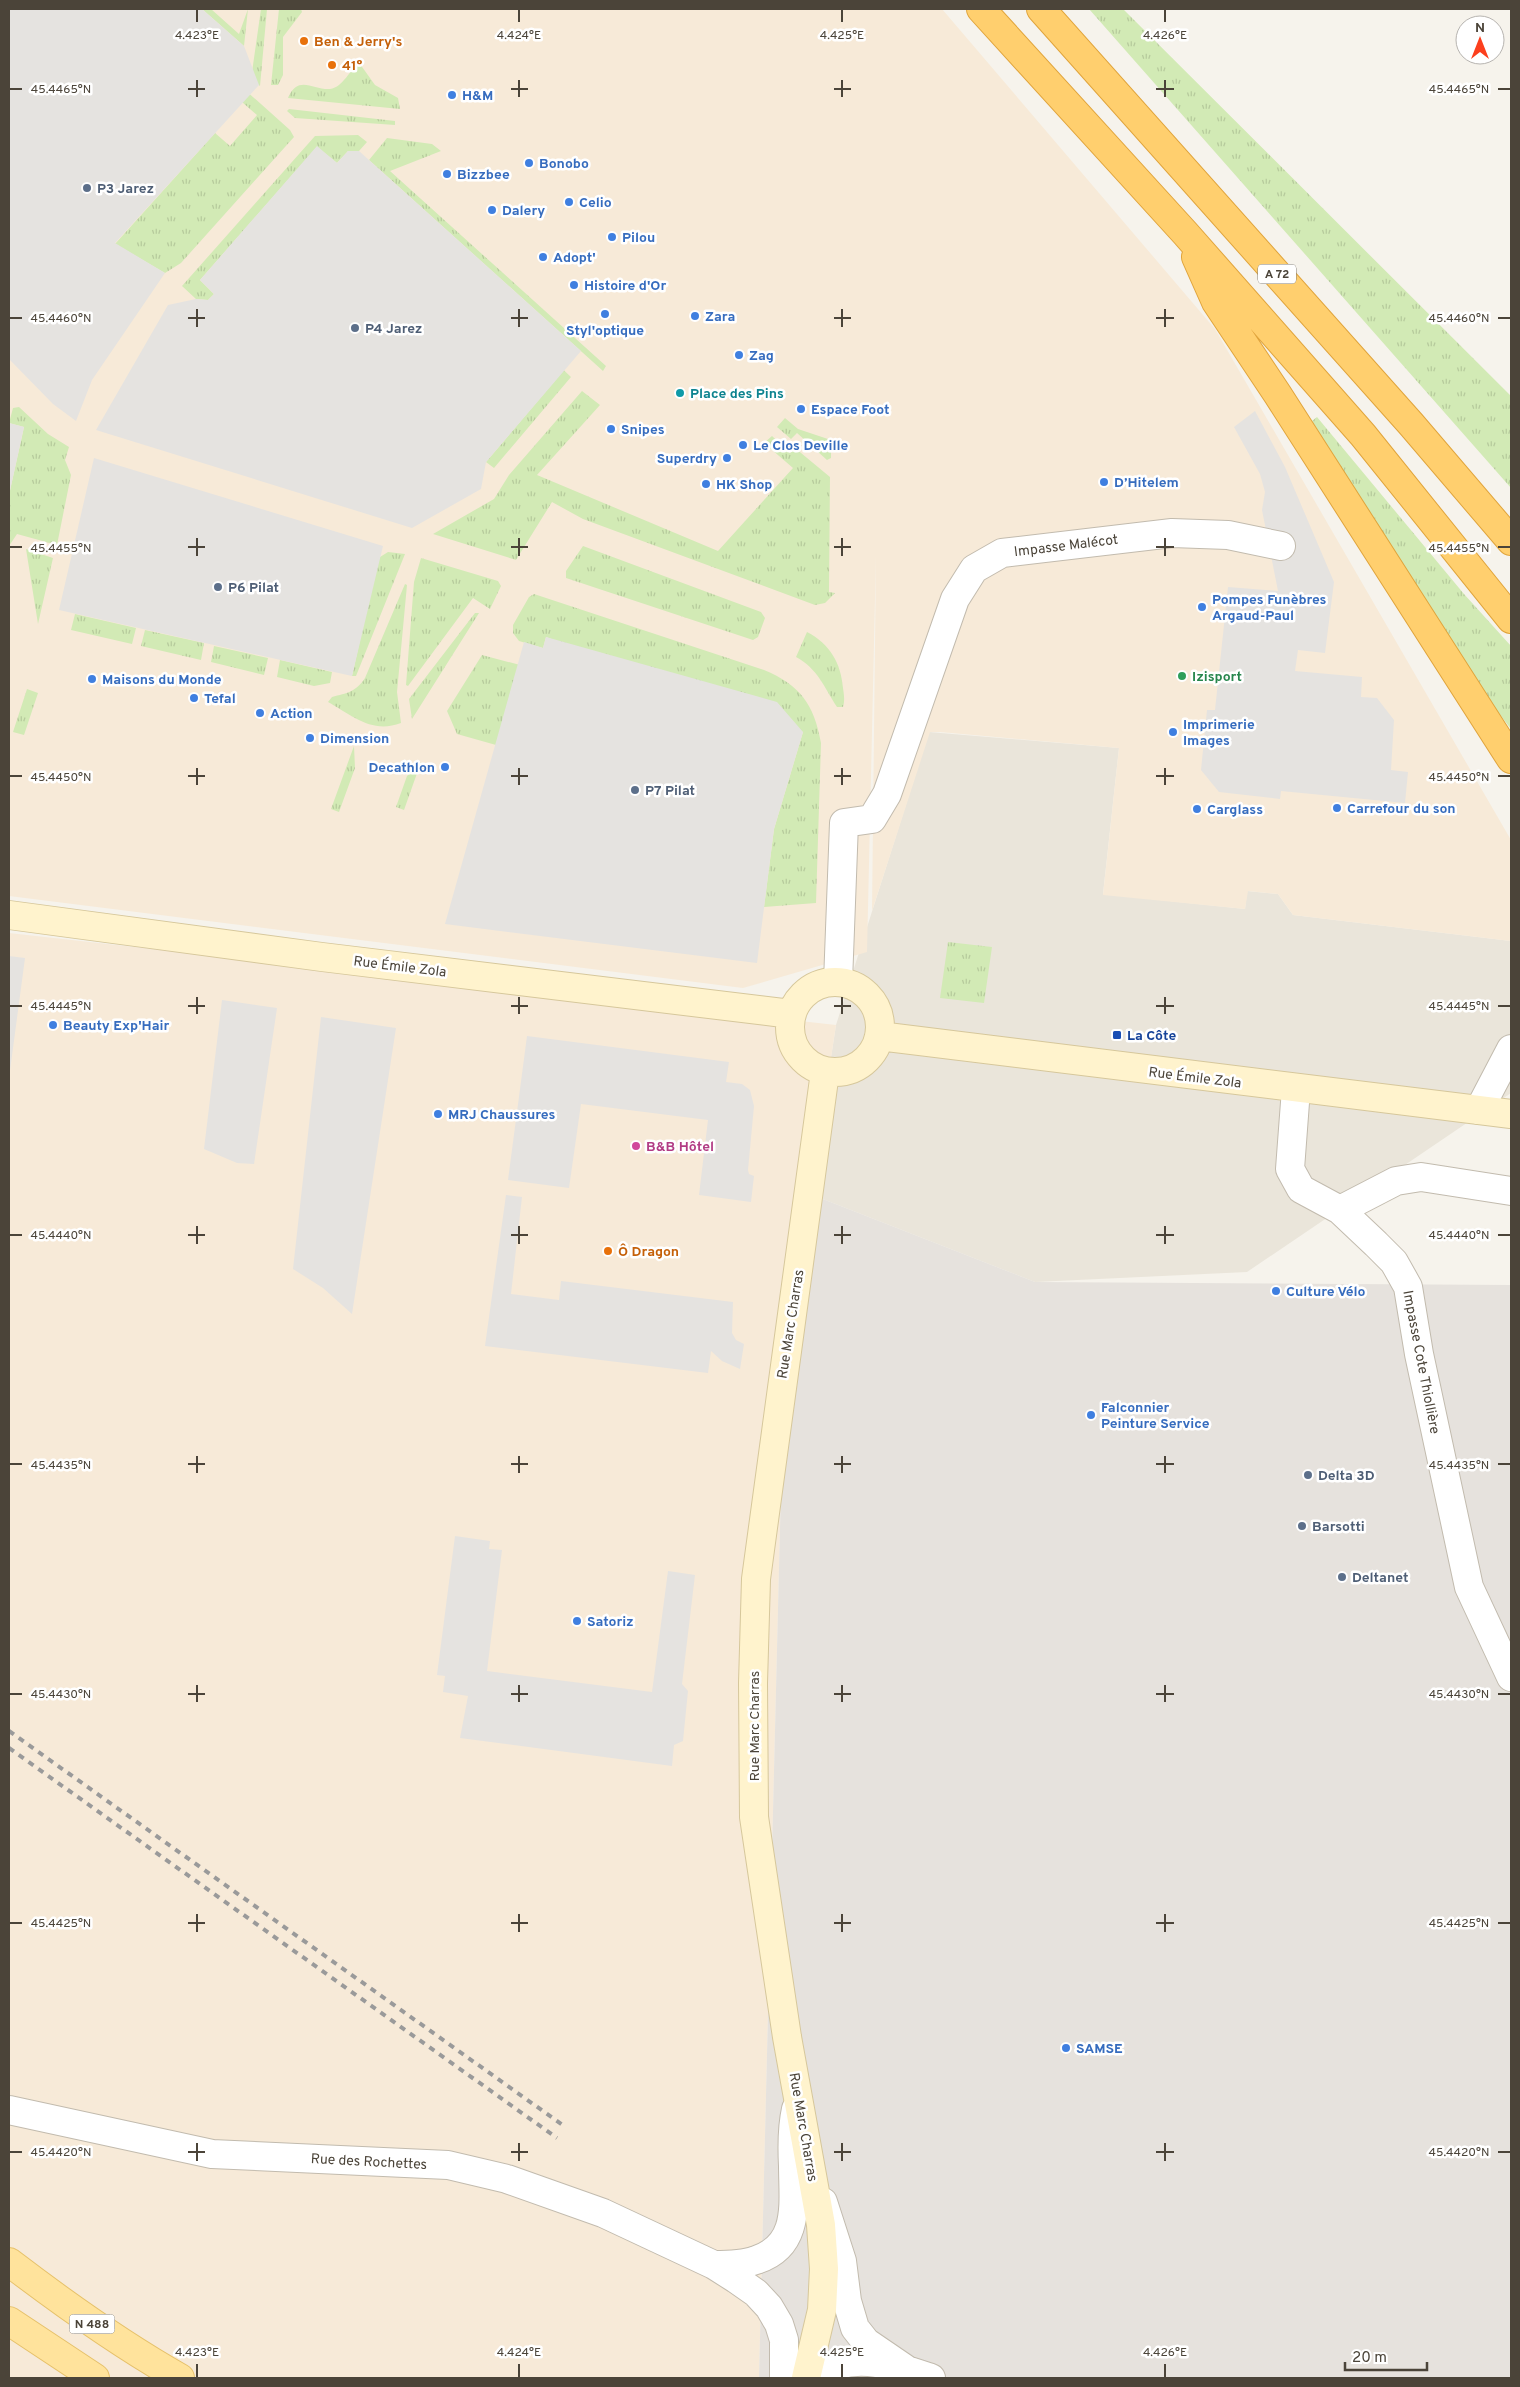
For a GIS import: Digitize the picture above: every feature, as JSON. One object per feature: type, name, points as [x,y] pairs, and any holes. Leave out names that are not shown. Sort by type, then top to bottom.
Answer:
[{"type":"highway","points":[[981,9],[1185,233],[1363,435],[1511,619]]},
{"type":"highway","name":"A 72","points":[[1041,9],[1411,424],[1511,541]]},
{"type":"highway","points":[[1185,233],[1216,302],[1278,395],[1511,759]]},
{"type":"main road","name":"Rue Émile Zola","points":[[9,915],[330,958],[791,1014]]},
{"type":"main road","points":[[838,982],[862,991],[871,1000],[879,1017],[879,1036],[874,1050],[865,1061],[853,1068],[839,1072],[825,1072],[806,1063],[794,1047],[789,1027],[791,1014],[798,1000],[809,990],[823,984],[838,982]]},
{"type":"main road","name":"Rue Émile Zola","points":[[879,1036],[1296,1089],[1511,1114]]},
{"type":"main road","name":"Rue Marc Charras","points":[[806,2378],[822,2310],[824,2269],[821,2226],[798,2098],[754,1817],[752,1683],[756,1579],[782,1375],[810,1194],[825,1072]]},
{"type":"main road","name":"N 488","points":[[9,2262],[78,2314],[137,2353],[180,2378]]},
{"type":"main road","points":[[9,2321],[95,2378]]},
{"type":"street","name":"Impasse Malécot","points":[[838,982],[844,823],[872,819],[887,794],[955,598],[974,569],[1002,553],[1172,533],[1228,535],[1281,546]]},
{"type":"street","points":[[1480,1110],[1511,1049]]},
{"type":"street","name":"Impasse Cote Thiollière","points":[[1296,1089],[1290,1169],[1301,1189],[1340,1210],[1394,1262],[1408,1287],[1419,1354],[1469,1587],[1511,1677]]},
{"type":"street","points":[[1340,1210],[1396,1181],[1421,1177],[1511,1191]]},
{"type":"street","points":[[714,2265],[757,2260],[776,2249],[786,2236],[794,2211],[793,2138],[798,2098]]},
{"type":"street","name":"Rue des Rochettes","points":[[9,2110],[212,2154],[448,2165],[507,2179],[603,2213],[714,2265],[756,2293],[769,2307],[779,2324],[784,2340],[784,2378]]},
{"type":"street","points":[[813,2179],[837,2242],[842,2261],[850,2316],[855,2328],[866,2342],[919,2374]]},
{"type":"street","points":[[814,2378],[823,2371],[851,2361],[868,2361],[919,2374]]},
{"type":"shaded area","points":[[9,9],[942,9],[1215,329],[1511,840],[1511,941],[1293,915],[1278,894],[1248,891],[1245,909],[1103,895],[1119,748],[940,732],[930,732],[872,911],[876,555],[867,952],[743,988],[9,896]]},
{"type":"shaded area","name":"P3 Jarez","points":[[9,9],[202,9],[244,46],[259,85],[115,243],[165,273],[92,380],[76,421],[53,404],[9,359]]},
{"type":"shaded area","name":"P4 Jarez","points":[[317,146],[337,163],[348,151],[359,151],[581,351],[486,462],[481,489],[412,528],[96,430],[168,305],[196,299],[208,300],[214,294],[200,280]]},
{"type":"shaded area","points":[[1255,411],[1285,467],[1334,582],[1325,653],[1298,650],[1295,671],[1362,677],[1361,697],[1377,698],[1394,720],[1391,770],[1408,772],[1405,803],[1281,791],[1280,799],[1219,792],[1201,770],[1207,710],[1215,710],[1228,587],[1278,591],[1262,510],[1265,492],[1260,474],[1234,427]]},
{"type":"shaded area","points":[[9,423],[24,427],[9,495]]},
{"type":"shaded area","name":"P6 Pilat","points":[[94,458],[383,546],[352,676],[59,610]]},
{"type":"shaded area","name":"P7 Pilat","points":[[546,637],[777,702],[803,732],[774,829],[757,963],[445,924],[524,642],[543,648]]},
{"type":"shaded area","points":[[929,732],[1119,748],[1103,894],[1245,909],[1247,891],[1278,894],[1293,915],[1511,941],[1511,1093],[1247,1272],[1035,1282],[810,1194],[836,1025]]},
{"type":"shaded area","points":[[9,933],[836,1025],[784,1366],[759,2378],[9,2378]]},
{"type":"shaded area","points":[[9,956],[25,958],[9,1078]]},
{"type":"shaded area","points":[[222,1000],[277,1008],[254,1164],[237,1163],[204,1149]]},
{"type":"shaded area","points":[[321,1017],[396,1028],[352,1314],[323,1288],[293,1269]]},
{"type":"shaded area","points":[[527,1036],[729,1062],[726,1082],[742,1084],[750,1090],[754,1106],[748,1170],[749,1174],[754,1176],[751,1202],[699,1195],[708,1120],[581,1104],[569,1188],[508,1180]]},
{"type":"shaded area","points":[[810,1194],[1035,1282],[1511,1285],[1511,2378],[759,2378],[784,1366]]},
{"type":"shaded area","points":[[506,1195],[522,1197],[511,1294],[559,1300],[561,1281],[733,1302],[732,1333],[736,1340],[744,1344],[740,1369],[722,1361],[711,1351],[708,1373],[485,1346]]},
{"type":"shaded area","points":[[455,1536],[490,1541],[489,1549],[502,1550],[487,1671],[652,1692],[668,1571],[695,1575],[682,1684],[688,1691],[683,1741],[674,1745],[672,1766],[460,1738],[468,1696],[443,1692],[445,1676],[437,1675]]},
{"type":"green space","points":[[202,9],[211,9],[239,34],[248,9],[244,46]]},
{"type":"green space","points":[[261,9],[267,9],[260,86],[251,79]]},
{"type":"green space","points":[[279,9],[301,9],[302,12],[283,37],[283,75],[278,85],[271,85]]},
{"type":"green space","points":[[1089,9],[1123,9],[1511,396],[1511,488]]},
{"type":"green space","points":[[360,64],[375,85],[398,98],[400,109],[288,98],[296,87],[301,85],[324,89],[335,88]]},
{"type":"green space","points":[[234,80],[290,130],[294,137],[181,263],[165,273],[115,244],[215,133],[230,146],[257,115],[227,89]]},
{"type":"green space","points":[[289,109],[395,121],[395,125],[295,118],[287,111]]},
{"type":"green space","points":[[358,135],[367,142],[359,151],[348,151],[337,163],[317,147],[200,280],[214,294],[208,300],[196,299],[182,286],[315,136]]},
{"type":"green space","points":[[387,138],[432,144],[441,151],[390,171],[606,366],[603,371],[369,160]]},
{"type":"green space","points":[[552,359],[571,377],[494,468],[486,462],[558,377]]},
{"type":"green space","points":[[582,391],[600,405],[537,475],[718,551],[793,468],[764,443],[772,436],[790,453],[795,448],[830,477],[829,592],[835,593],[825,603],[815,605],[583,519],[552,502],[516,560],[433,534],[494,499],[509,475]]},
{"type":"green space","points":[[19,407],[48,434],[69,447],[65,460],[71,475],[57,545],[17,534],[9,546],[9,495],[24,427],[9,423],[13,408]]},
{"type":"green space","points":[[1317,417],[1464,594],[1511,646],[1511,729],[1491,703],[1312,421]]},
{"type":"green space","points":[[785,418],[798,429],[831,440],[831,458],[827,460],[797,433],[791,439],[777,427]]},
{"type":"green space","points":[[583,546],[761,612],[765,618],[758,637],[753,640],[566,578],[566,571]]},
{"type":"green space","points":[[26,549],[53,558],[38,624]]},
{"type":"green space","points":[[388,552],[405,554],[356,676],[352,676],[377,563],[380,557]]},
{"type":"green space","points":[[421,558],[498,581],[501,586],[490,609],[473,598],[408,686],[406,685],[414,582]]},
{"type":"green space","points":[[405,584],[407,585],[397,692],[401,723],[391,726],[372,725],[354,718],[328,702],[332,697],[347,693],[362,683]]},
{"type":"green space","points":[[534,594],[764,670],[796,689],[814,717],[821,743],[816,903],[764,907],[774,829],[803,732],[546,637],[543,648],[519,641],[513,633],[513,625],[529,597]]},
{"type":"green space","points":[[475,613],[479,613],[412,719],[409,699]]},
{"type":"green space","points":[[75,614],[136,628],[132,644],[71,630]]},
{"type":"green space","points":[[145,630],[204,643],[201,660],[141,646]]},
{"type":"green space","points":[[807,632],[828,648],[837,662],[842,679],[843,707],[837,707],[815,673],[796,657]]},
{"type":"green space","points":[[214,646],[268,658],[264,675],[211,662]]},
{"type":"green space","points":[[482,655],[535,669],[517,670],[496,745],[457,734],[447,711]]},
{"type":"green space","points":[[280,660],[332,672],[330,683],[314,686],[277,677]]},
{"type":"green space","points":[[27,689],[38,693],[24,735],[13,732]]},
{"type":"green space","points":[[354,746],[355,768],[339,812],[331,809]]},
{"type":"green space","points":[[421,762],[404,810],[396,807],[407,776]]},
{"type":"green space","points":[[948,942],[992,947],[984,1003],[940,998]]},
{"type":"railway","points":[[9,1731],[564,2126]]},
{"type":"railway","points":[[9,1748],[557,2138]]},
{"type":"place","name":"Ben & Jerry's","points":[[304,41]]},
{"type":"place","name":"41°","points":[[332,65]]},
{"type":"place","name":"H&M","points":[[452,95]]},
{"type":"place","name":"Bonobo","points":[[529,163]]},
{"type":"place","name":"Bizzbee","points":[[447,174]]},
{"type":"place","name":"P3 Jarez","points":[[87,188]]},
{"type":"place","name":"Celio","points":[[569,202]]},
{"type":"place","name":"Dalery","points":[[492,210]]},
{"type":"place","name":"Pilou","points":[[612,237]]},
{"type":"place","name":"Adopt'","points":[[543,257]]},
{"type":"place","name":"Histoire d'Or","points":[[574,285]]},
{"type":"place","name":"Styl'optique","points":[[605,314]]},
{"type":"place","name":"Zara","points":[[695,316]]},
{"type":"place","name":"P4 Jarez","points":[[355,328]]},
{"type":"place","name":"Zag","points":[[739,355]]},
{"type":"place","name":"Place des Pins","points":[[680,393]]},
{"type":"place","name":"Espace Foot","points":[[801,409]]},
{"type":"place","name":"Snipes","points":[[611,429]]},
{"type":"place","name":"Le Clos Deville","points":[[743,445]]},
{"type":"place","name":"Superdry","points":[[727,458]]},
{"type":"place","name":"D’Hitelem","points":[[1104,482]]},
{"type":"place","name":"HK Shop","points":[[706,484]]},
{"type":"place","name":"P6 Pilat","points":[[218,587]]},
{"type":"place","name":"Pompes Funèbres Argaud-Paul","points":[[1202,607]]},
{"type":"place","name":"Izisport","points":[[1182,676]]},
{"type":"place","name":"Maisons du Monde","points":[[92,679]]},
{"type":"place","name":"Tefal","points":[[194,698]]},
{"type":"place","name":"Action","points":[[260,713]]},
{"type":"place","name":"Imprimerie Images","points":[[1173,732]]},
{"type":"place","name":"Dimension","points":[[310,738]]},
{"type":"place","name":"Decathlon","points":[[445,767]]},
{"type":"place","name":"P7 Pilat","points":[[635,790]]},
{"type":"place","name":"Carrefour du son","points":[[1337,808]]},
{"type":"place","name":"Carglass","points":[[1197,809]]},
{"type":"place","name":"Beauty Exp'Hair","points":[[53,1025]]},
{"type":"place","name":"La Côte","points":[[1117,1035]]},
{"type":"place","name":"MRJ Chaussures","points":[[438,1114]]},
{"type":"place","name":"B&B Hôtel","points":[[636,1146]]},
{"type":"place","name":"Ô Dragon","points":[[608,1251]]},
{"type":"place","name":"Culture Vélo","points":[[1276,1291]]},
{"type":"place","name":"Falconnier Peinture Service","points":[[1091,1415]]},
{"type":"place","name":"Delta 3D","points":[[1308,1475]]},
{"type":"place","name":"Barsotti","points":[[1302,1526]]},
{"type":"place","name":"Deltanet","points":[[1342,1577]]},
{"type":"place","name":"Satoriz","points":[[577,1621]]},
{"type":"place","name":"SAMSE","points":[[1066,2048]]}]
